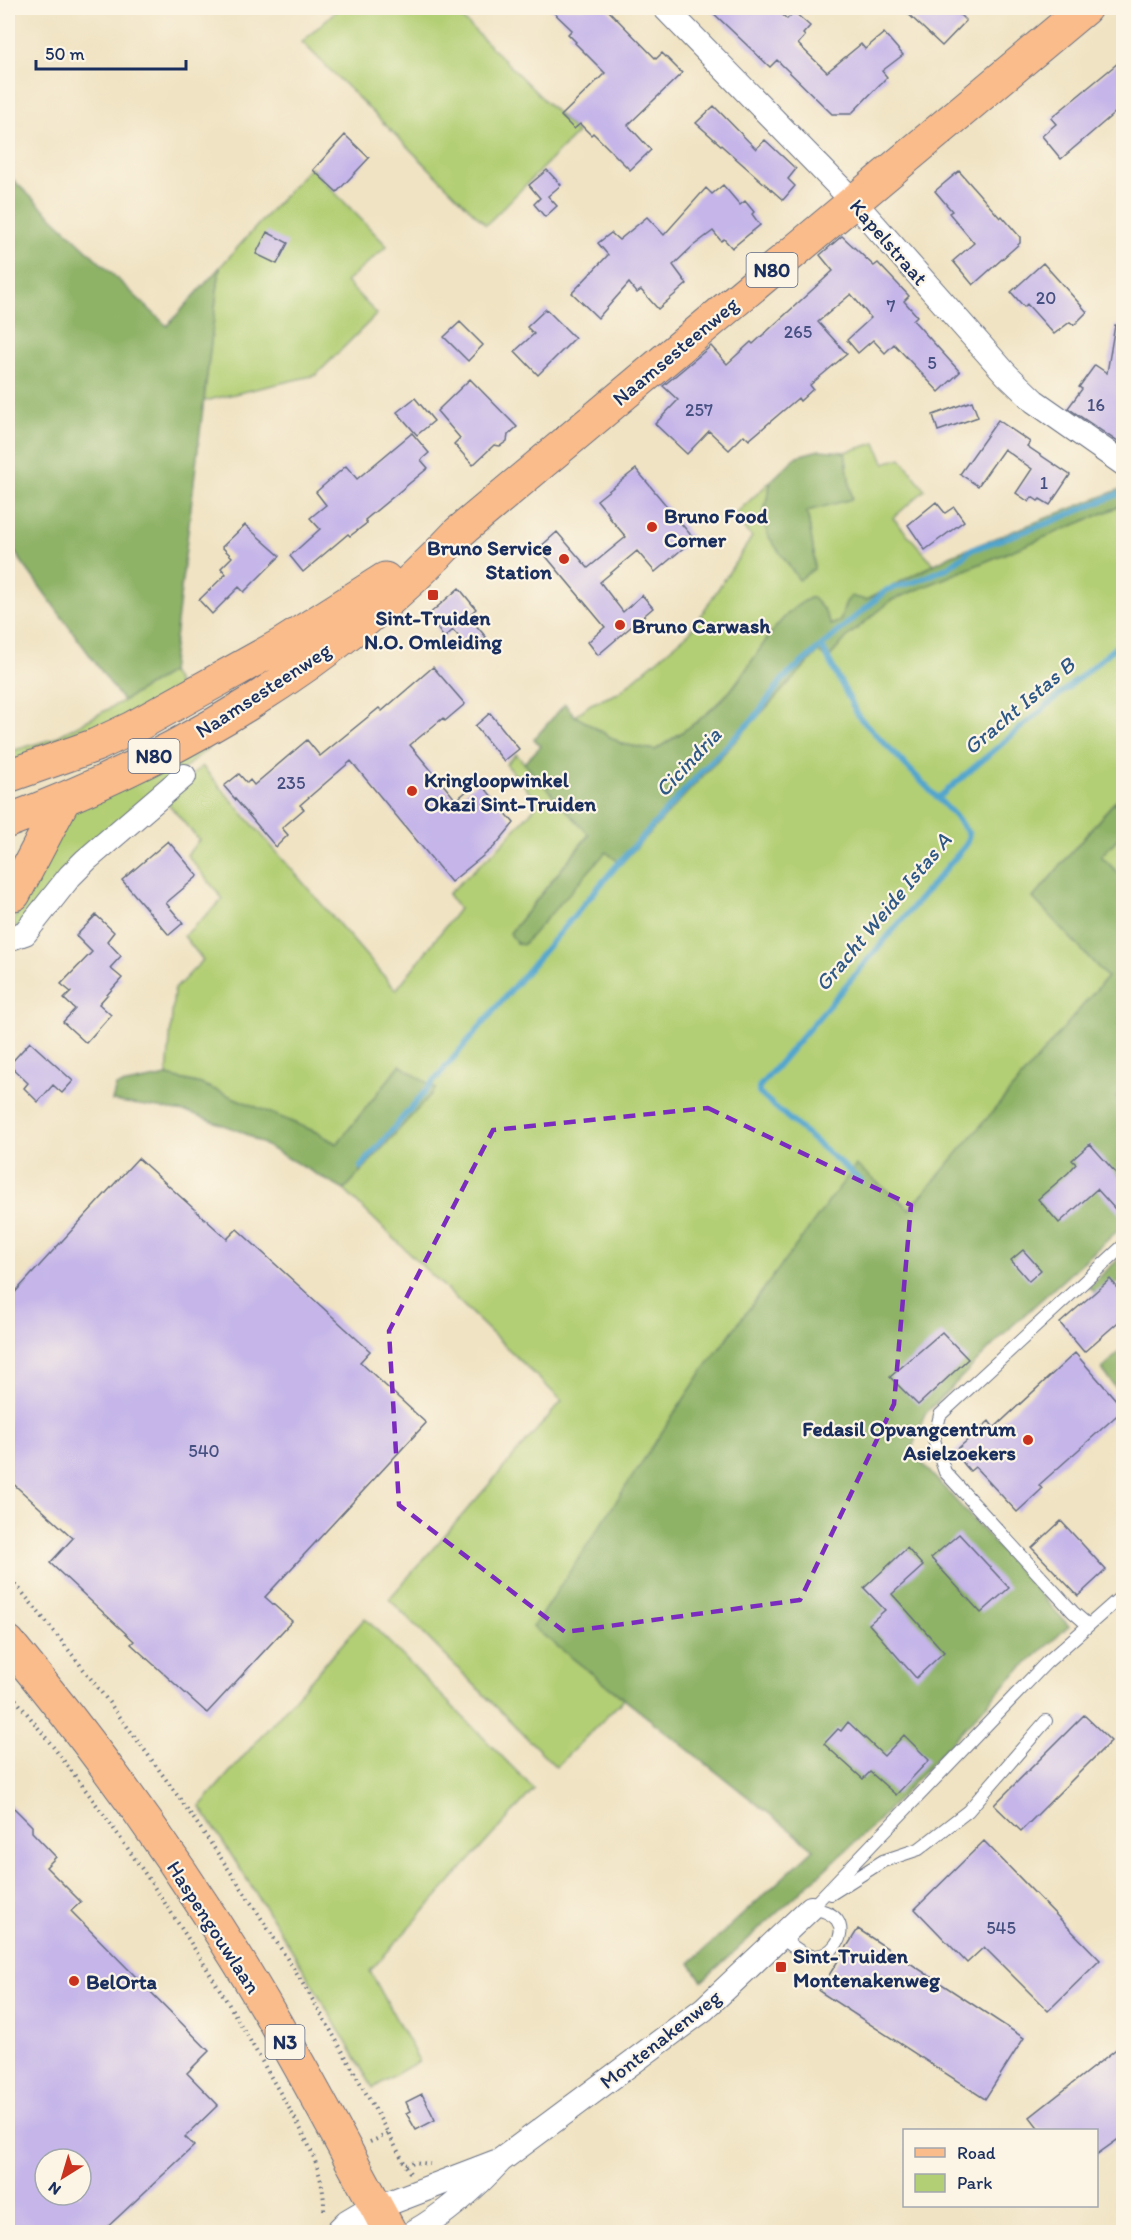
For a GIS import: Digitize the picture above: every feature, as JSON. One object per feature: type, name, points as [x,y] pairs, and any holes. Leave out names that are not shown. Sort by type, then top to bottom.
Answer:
[{"type":"main road","name":"Naamsesteenweg","points":[[8,776],[96,746],[281,645],[458,532],[1085,8]]},
{"type":"main road","name":"Naamsesteenweg","points":[[8,821],[64,800],[216,730],[329,648],[423,570],[458,532]]},
{"type":"main road","points":[[8,797],[76,761],[96,746]]},
{"type":"main road","points":[[11,903],[64,800]]},
{"type":"main road","points":[[8,855],[11,903]]},
{"type":"main road","name":"Haspengouwlaan","points":[[8,1642],[117,1782],[186,1880],[239,1962],[292,2053],[383,2220]]},
{"type":"street","name":"Kapelstraat","points":[[665,8],[854,202],[1013,381],[1034,401],[1124,464]]},
{"type":"street","points":[[8,939],[25,933],[70,876],[86,860],[184,776]]},
{"type":"street","name":"Montenakenweg","points":[[414,2232],[453,2206],[480,2183],[501,2160],[704,2009],[811,1908]]},
{"type":"street","name":"Montenakenweg","points":[[332,2225],[383,2220],[420,2192],[501,2160]]},
{"type":"lane","points":[[1088,1626],[945,1472],[934,1440],[940,1415],[1124,1245]]},
{"type":"lane","points":[[811,1908],[1046,1663],[1124,1594]]},
{"type":"lane","points":[[811,1908],[883,1861],[919,1849],[968,1811],[1046,1721]]},
{"type":"lane","points":[[780,1936],[801,1952],[812,1956],[832,1949],[839,1942],[841,1930],[836,1919],[825,1911],[811,1908]]},
{"type":"path","points":[[8,1575],[126,1725],[235,1878],[289,1961],[344,2053],[420,2192]]},
{"type":"path","points":[[8,1690],[119,1836],[192,1945],[245,2032],[295,2120],[320,2170],[324,2200],[332,2225]]},
{"type":"highlighted area","points":[[708,1108],[911,1205],[894,1404],[800,1600],[565,1632],[399,1505],[389,1331],[493,1130]]},
{"type":"green space","points":[[339,8],[452,8],[577,133],[486,225],[302,42]]},
{"type":"green space","points":[[310,167],[387,246],[346,282],[377,314],[316,375],[204,401],[220,267]]},
{"type":"green space","points":[[8,175],[167,326],[220,267],[171,672],[123,701],[8,543]]},
{"type":"green space","points":[[876,443],[884,463],[901,458],[925,490],[893,518],[934,564],[866,600],[846,602],[840,622],[830,625],[824,610],[784,618],[730,691],[702,718],[655,750],[622,744],[575,716],[591,704],[618,693],[690,632],[752,537],[732,517],[771,481],[763,516],[814,554],[807,511],[852,499],[845,452]]},
{"type":"green space","points":[[819,450],[845,452],[852,499],[807,511],[814,569],[799,580],[768,536],[763,516],[771,481],[797,456]]},
{"type":"green space","points":[[1123,488],[1123,505],[892,600],[848,636],[828,659],[818,652],[621,864],[606,852],[523,945],[516,943],[510,933],[589,835],[524,763],[541,746],[534,739],[565,704],[575,716],[622,744],[655,750],[695,723],[723,699],[777,626],[799,604],[812,597],[824,610],[831,625],[840,621],[846,602],[851,596],[866,600],[952,555]]},
{"type":"green space","points":[[1123,505],[1123,793],[1033,898],[1107,977],[910,1210],[857,1166],[533,1626],[624,1699],[556,1767],[389,1599],[562,1401],[344,1190],[436,1089],[400,1065],[337,1144],[316,1132],[201,1084],[167,1076],[174,990],[203,960],[184,936],[223,899],[187,855],[199,840],[165,800],[202,766],[396,990],[459,909],[448,894],[499,847],[539,803],[506,764],[516,754],[589,834],[510,933],[606,852],[621,863],[818,652],[828,659],[848,636],[892,600]]},
{"type":"green space","points":[[171,672],[181,689],[48,754],[8,767],[8,752],[53,739]]},
{"type":"green space","points":[[201,742],[208,748],[79,859],[22,927],[12,925],[26,889],[71,811]]},
{"type":"green space","points":[[1115,801],[1123,811],[1123,833],[1101,856],[1123,878],[1124,1089],[1116,1098],[1123,1106],[1123,1226],[1012,1326],[925,1414],[911,1451],[1069,1626],[1014,1675],[877,1822],[702,1981],[690,1963],[814,1849],[533,1627],[701,1373],[856,1165],[910,1209],[1107,977],[1033,898]]},
{"type":"green space","points":[[1123,833],[1123,878],[1101,856]]},
{"type":"green space","points":[[400,1065],[436,1089],[344,1190],[242,1132],[191,1113],[112,1101],[116,1086],[167,1076],[201,1084],[316,1132],[337,1144]]},
{"type":"green space","points":[[1123,1255],[1123,1278],[1100,1297],[1089,1287]]},
{"type":"green space","points":[[1123,1348],[1123,1398],[1102,1369]]},
{"type":"green space","points":[[365,1618],[534,1789],[370,1971],[419,2061],[373,2088],[292,1950],[200,1806]]},
{"type":"building","points":[[549,8],[606,8],[656,59],[662,53],[682,73],[628,125],[651,150],[630,170],[593,133],[591,135],[580,124],[574,129],[561,116],[605,73],[575,43],[568,34],[572,30]]},
{"type":"building","points":[[708,8],[775,8],[787,19],[794,12],[810,26],[798,44],[827,72],[861,44],[865,49],[884,33],[903,55],[882,71],[887,77],[851,114],[832,114],[777,60],[770,67]]},
{"type":"building","points":[[902,8],[953,8],[966,21],[942,46]]},
{"type":"building","points":[[1124,58],[1124,105],[1061,159],[1042,136],[1056,124],[1051,118]]},
{"type":"building","points":[[714,106],[756,149],[765,140],[796,169],[788,179],[795,186],[783,200],[696,123]]},
{"type":"building","points":[[345,135],[369,158],[337,192],[313,170]]},
{"type":"building","points":[[547,170],[561,185],[548,196],[557,206],[545,217],[534,204],[540,198],[529,185]]},
{"type":"building","points":[[959,171],[1020,237],[1020,243],[973,285],[953,261],[974,243],[949,213],[952,211],[935,191]]},
{"type":"building","points":[[723,185],[740,205],[745,201],[754,212],[752,214],[760,225],[732,248],[724,239],[721,241],[713,231],[693,246],[673,265],[687,284],[658,309],[641,290],[637,293],[629,283],[598,318],[572,293],[608,255],[598,243],[611,233],[619,240],[647,217],[664,235],[706,188],[712,194]]},
{"type":"building","points":[[267,232],[288,243],[277,264],[256,254]]},
{"type":"building","points":[[842,236],[874,266],[878,263],[909,296],[904,301],[917,316],[913,320],[960,372],[939,392],[894,344],[885,353],[873,340],[858,353],[847,340],[871,318],[851,294],[818,322],[847,354],[810,385],[813,389],[800,401],[798,398],[749,440],[744,435],[729,450],[709,431],[687,454],[655,424],[678,400],[663,386],[711,346],[727,364],[751,342],[753,344],[833,271],[820,255]]},
{"type":"building","points":[[1043,263],[1087,312],[1074,325],[1070,322],[1054,334],[1027,304],[1024,307],[1011,292]]},
{"type":"building","points":[[546,309],[575,338],[538,375],[515,351],[534,334],[527,327]]},
{"type":"building","points":[[460,322],[483,345],[468,361],[444,337]]},
{"type":"building","points":[[1115,325],[1124,326],[1124,446],[1068,408],[1082,389],[1079,387],[1095,365],[1107,373]]},
{"type":"building","points":[[470,379],[517,427],[508,435],[507,441],[500,446],[494,445],[473,465],[454,444],[460,438],[437,411]]},
{"type":"building","points":[[415,398],[434,421],[417,435],[397,412]]},
{"type":"building","points":[[972,401],[978,417],[938,431],[933,415]]},
{"type":"building","points":[[998,420],[1030,442],[1027,446],[1070,475],[1050,505],[1032,497],[1029,502],[1016,493],[1032,469],[1004,449],[978,486],[960,474]]},
{"type":"building","points":[[412,433],[429,453],[421,460],[428,468],[365,520],[367,523],[350,536],[348,534],[303,572],[290,556],[320,529],[310,518],[326,505],[316,492],[346,466],[357,479]]},
{"type":"building","points":[[636,469],[694,539],[655,572],[637,551],[600,582],[623,612],[642,595],[653,608],[598,655],[588,642],[605,627],[539,548],[557,532],[588,568],[626,537],[597,500]]},
{"type":"building","points":[[936,502],[945,513],[954,507],[964,521],[925,550],[908,525]]},
{"type":"building","points":[[245,525],[280,556],[244,592],[239,587],[212,614],[199,600],[226,574],[221,568],[232,557],[222,547]]},
{"type":"building","points":[[459,588],[476,609],[468,616],[486,637],[471,650],[453,630],[444,638],[428,615]]},
{"type":"building","points":[[433,667],[465,704],[445,721],[443,718],[410,745],[456,800],[479,781],[514,823],[494,847],[451,882],[351,761],[300,805],[304,809],[282,828],[288,835],[276,847],[224,786],[239,774],[247,783],[250,780],[254,785],[307,740],[320,756],[379,708],[382,711]]},
{"type":"building","points":[[490,713],[519,749],[504,761],[475,726]]},
{"type":"building","points":[[168,841],[198,876],[166,903],[183,923],[169,935],[122,880]]},
{"type":"building","points":[[96,915],[114,932],[107,941],[121,956],[110,968],[122,978],[99,1004],[111,1015],[86,1043],[63,1022],[75,1009],[64,999],[71,992],[61,984],[92,952],[76,936]]},
{"type":"building","points":[[30,1042],[73,1081],[62,1093],[53,1085],[38,1102],[24,1088],[28,1083],[9,1065]]},
{"type":"building","points":[[1090,1144],[1124,1182],[1124,1219],[1097,1189],[1059,1223],[1038,1199],[1068,1173],[1076,1164],[1072,1160]]},
{"type":"building","points":[[138,1158],[227,1239],[237,1229],[370,1351],[360,1362],[426,1423],[265,1597],[292,1621],[207,1713],[131,1644],[134,1641],[50,1563],[73,1538],[8,1479],[8,1300]]},
{"type":"building","points":[[1023,1250],[1041,1270],[1029,1281],[1011,1260]]},
{"type":"building","points":[[1110,1279],[1124,1295],[1124,1317],[1084,1352],[1060,1323]]},
{"type":"building","points":[[942,1332],[968,1359],[918,1405],[890,1377]]},
{"type":"building","name":"Fedasil Opvangcentrum Asielzoekers","points":[[1075,1353],[1124,1409],[1039,1485],[1042,1489],[1017,1512],[975,1467],[970,1471],[954,1452],[989,1421],[994,1428]]},
{"type":"building","points":[[1061,1521],[1106,1570],[1078,1596],[1032,1548]]},
{"type":"building","points":[[959,1534],[1009,1588],[981,1613],[931,1558]]},
{"type":"building","points":[[907,1548],[923,1566],[892,1594],[944,1652],[916,1678],[869,1624],[885,1610],[864,1588]]},
{"type":"building","points":[[1084,1715],[1111,1741],[1021,1831],[994,1805]]},
{"type":"building","points":[[848,1722],[884,1756],[904,1735],[929,1760],[896,1795],[870,1772],[863,1779],[824,1744],[838,1729],[841,1731]]},
{"type":"building","name":"BelOrta","points":[[8,1802],[32,1826],[32,1832],[56,1857],[46,1867],[81,1902],[71,1911],[209,2051],[187,2073],[218,2105],[185,2137],[194,2146],[102,2232],[8,2232]]},
{"type":"building","points":[[984,1841],[1100,1960],[1048,2011],[984,1947],[967,1963],[915,1909]]},
{"type":"building","points":[[858,1929],[1024,2038],[985,2099],[819,1991]]},
{"type":"building","points":[[1124,2043],[1124,2135],[1098,2154],[1098,2129],[1039,2129],[1030,2117]]},
{"type":"building","points":[[422,2094],[435,2120],[416,2130],[406,2113],[410,2111],[406,2102]]},
{"type":"waterway","name":"Cicindria","points":[[361,1167],[618,864],[755,717],[783,679],[887,590],[920,580],[949,567],[971,550],[1048,523],[1124,492]]},
{"type":"waterway","name":"Gracht Istas B","points":[[938,798],[1124,640]]},
{"type":"waterway","name":"Gracht Weide Istas A","points":[[822,647],[859,717],[954,815],[969,834],[966,845],[759,1087],[759,1093],[861,1181]]},
{"type":"place","name":"Bruno Food Corner","points":[[652,527]]},
{"type":"place","name":"Bruno Service Station","points":[[564,559]]},
{"type":"place","name":"Sint-Truiden N.O. Omleiding","points":[[433,595]]},
{"type":"place","name":"Bruno Carwash","points":[[620,625]]},
{"type":"place","name":"Kringloopwinkel Okazi Sint-Truiden","points":[[412,791]]},
{"type":"place","name":"Fedasil Opvangcentrum Asielzoekers","points":[[1028,1440]]},
{"type":"place","name":"Sint-Truiden Montenakenweg","points":[[781,1967]]},
{"type":"place","name":"BelOrta","points":[[74,1981]]}]
